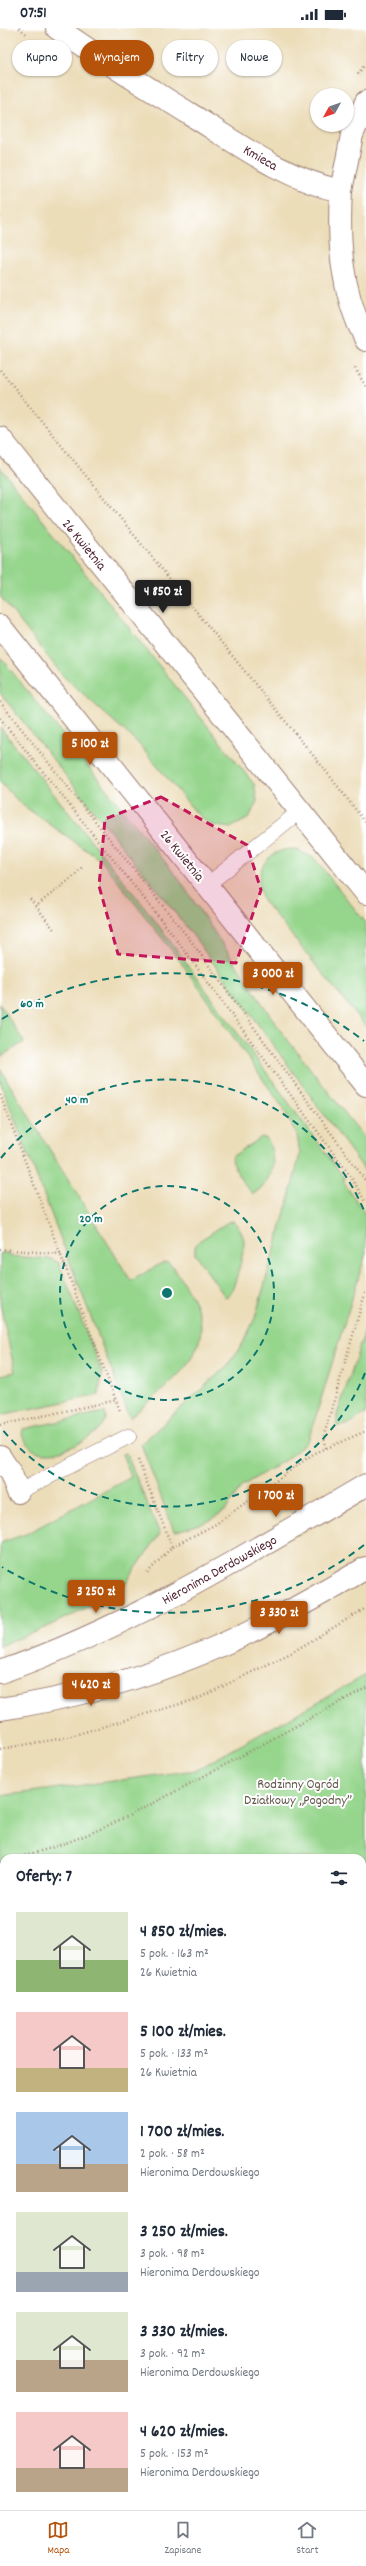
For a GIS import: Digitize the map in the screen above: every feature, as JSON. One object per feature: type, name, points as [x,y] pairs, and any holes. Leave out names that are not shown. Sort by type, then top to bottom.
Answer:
[{"type":"street","name":"Kmieca","points":[[57,28],[86,49],[257,156],[301,179],[341,191]]},
{"type":"street","points":[[366,102],[352,135],[341,191],[339,217],[344,279],[350,307],[366,340]]},
{"type":"street","name":"26 Kwietnia","points":[[0,438],[366,893]]},
{"type":"street","name":"26 Kwietnia","points":[[0,626],[366,1085]]},
{"type":"street","points":[[0,1456],[11,1474],[18,1492]]},
{"type":"street","name":"Hieronima Derdowskiego","points":[[0,1672],[80,1641],[146,1609],[248,1554],[366,1485]]},
{"type":"street","points":[[0,1709],[106,1685],[206,1652],[279,1616],[366,1568]]},
{"type":"lane","points":[[207,885],[300,811]]},
{"type":"lane","points":[[18,1492],[129,1436]]},
{"type":"path","points":[[0,370],[326,770],[366,823]]},
{"type":"path","points":[[0,702],[192,941],[366,1181]]},
{"type":"path","points":[[0,718],[170,932],[351,1177],[366,1203]]},
{"type":"path","points":[[36,906],[73,877],[83,866]]},
{"type":"path","points":[[30,899],[55,931]]},
{"type":"path","points":[[0,1095],[62,1254],[129,1436],[167,1532]]},
{"type":"path","points":[[0,1249],[62,1254]]},
{"type":"path","points":[[326,1448],[324,1435],[366,1290]]},
{"type":"path","points":[[0,1425],[117,1400]]},
{"type":"path","points":[[172,1547],[216,1524],[305,1460],[326,1448],[366,1431]]},
{"type":"path","points":[[35,1854],[46,1852],[160,1800],[366,1688]]},
{"type":"highlighted area","points":[[161,797],[247,845],[261,890],[236,963],[118,954],[99,886],[105,819]]},
{"type":"green space","points":[[0,467],[254,784],[257,801],[249,818],[230,828],[210,825],[198,815],[137,742],[63,676],[0,596]]},
{"type":"green space","points":[[0,657],[178,878],[280,1030],[366,1140],[366,1172],[192,934],[0,693]]},
{"type":"green space","points":[[0,727],[150,914],[344,1178],[344,1183],[366,1215],[366,1253],[309,1438],[305,1444],[285,1460],[242,1486],[226,1510],[209,1521],[177,1531],[174,1531],[141,1444],[227,1366],[243,1343],[255,1318],[289,1198],[300,1154],[297,1135],[283,1108],[183,965],[102,861],[21,804],[0,782]]},
{"type":"green space","points":[[295,849],[314,858],[366,923],[366,1027],[263,900],[259,881],[260,872],[264,864],[276,853]]},
{"type":"green space","points":[[0,1004],[24,1042],[0,1057]]},
{"type":"green space","points":[[0,1069],[131,1281],[160,1264],[167,1262],[174,1268],[189,1292],[199,1313],[201,1331],[197,1348],[188,1364],[160,1392],[130,1418],[0,1081]]},
{"type":"green space","points":[[262,1137],[267,1139],[270,1146],[273,1162],[272,1169],[265,1183],[253,1194],[243,1183],[231,1161],[233,1156]]},
{"type":"green space","points":[[233,1221],[241,1232],[244,1245],[241,1262],[235,1281],[229,1295],[226,1298],[195,1254],[195,1247],[199,1241],[228,1222]]},
{"type":"green space","points":[[0,1253],[8,1253],[8,1256],[51,1259],[59,1263],[102,1372],[99,1395],[0,1415],[0,1375],[15,1372],[0,1304]]},
{"type":"green space","points":[[366,1327],[366,1413],[347,1425],[337,1426],[337,1415]]},
{"type":"green space","points":[[105,1412],[106,1419],[95,1433],[87,1439],[67,1449],[57,1452],[47,1453],[36,1451],[29,1445],[22,1435],[23,1429]]},
{"type":"green space","points":[[126,1453],[160,1534],[120,1591],[47,1627],[0,1646],[0,1543],[26,1534],[131,1477],[122,1454]]},
{"type":"green space","name":"Rodzinny Ogród Działkowy „Pogodny”","points":[[366,1675],[366,1854],[0,1854],[0,1796],[196,1770]]}]
